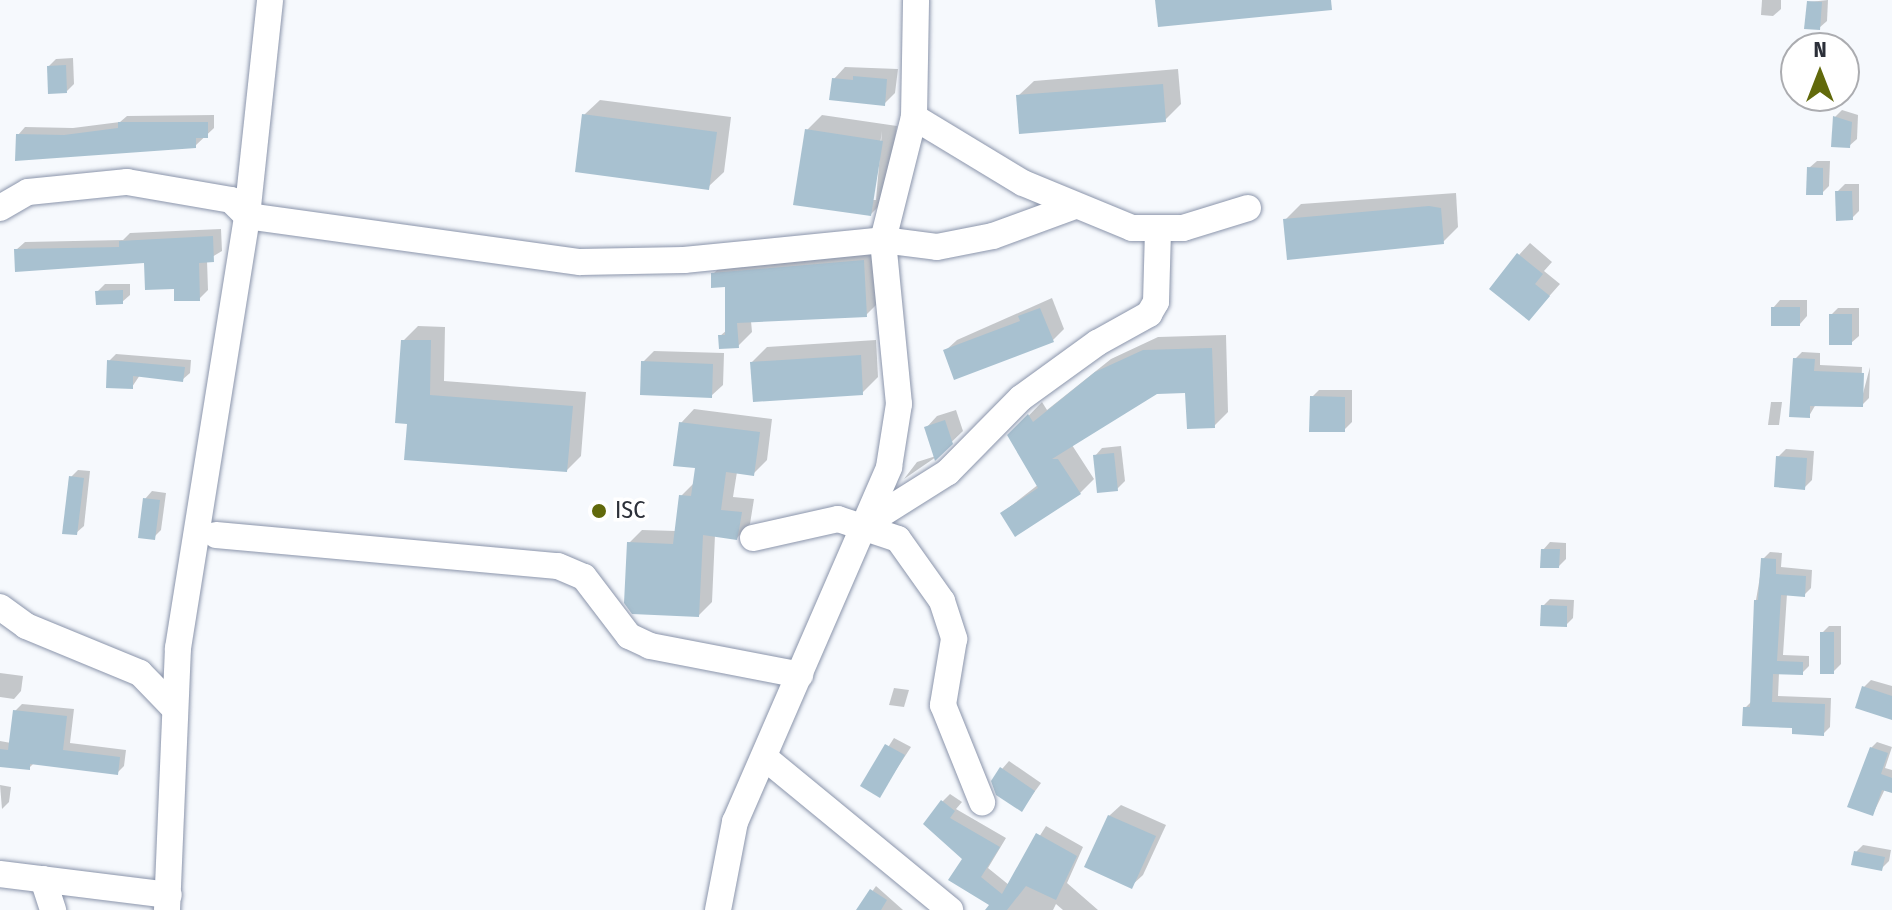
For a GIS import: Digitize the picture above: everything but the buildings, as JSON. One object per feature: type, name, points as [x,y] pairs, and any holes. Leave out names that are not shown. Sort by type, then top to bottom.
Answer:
[{"type":"street","points":[[0,874],[168,903],[175,709],[191,569],[247,216],[270,0]]},
{"type":"street","points":[[718,910],[735,822],[889,467],[899,404],[883,240],[914,117],[916,0]]},
{"type":"street","points":[[914,117],[1023,183],[1132,228],[1158,230],[1248,208]]},
{"type":"street","points":[[0,208],[28,192],[127,182],[231,200],[247,216],[580,262],[698,259],[883,240],[937,247],[993,236],[1075,206]]},
{"type":"street","points":[[864,525],[948,472],[1021,398],[1097,343],[1149,314],[1156,302],[1158,230]]},
{"type":"street","points":[[201,505],[216,535]]},
{"type":"street","points":[[753,538],[838,519],[864,525],[898,539],[942,601],[954,639],[943,705],[982,802]]},
{"type":"street","points":[[191,569],[216,535]]},
{"type":"street","points":[[216,535],[558,566],[584,577],[629,636],[650,646],[800,675]]},
{"type":"street","points":[[0,607],[26,626],[140,673],[175,709]]},
{"type":"street","points":[[764,757],[950,910]]},
{"type":"street","points":[[43,879],[53,910]]},
{"type":"place","name":"ISC","points":[[599,511]]}]
